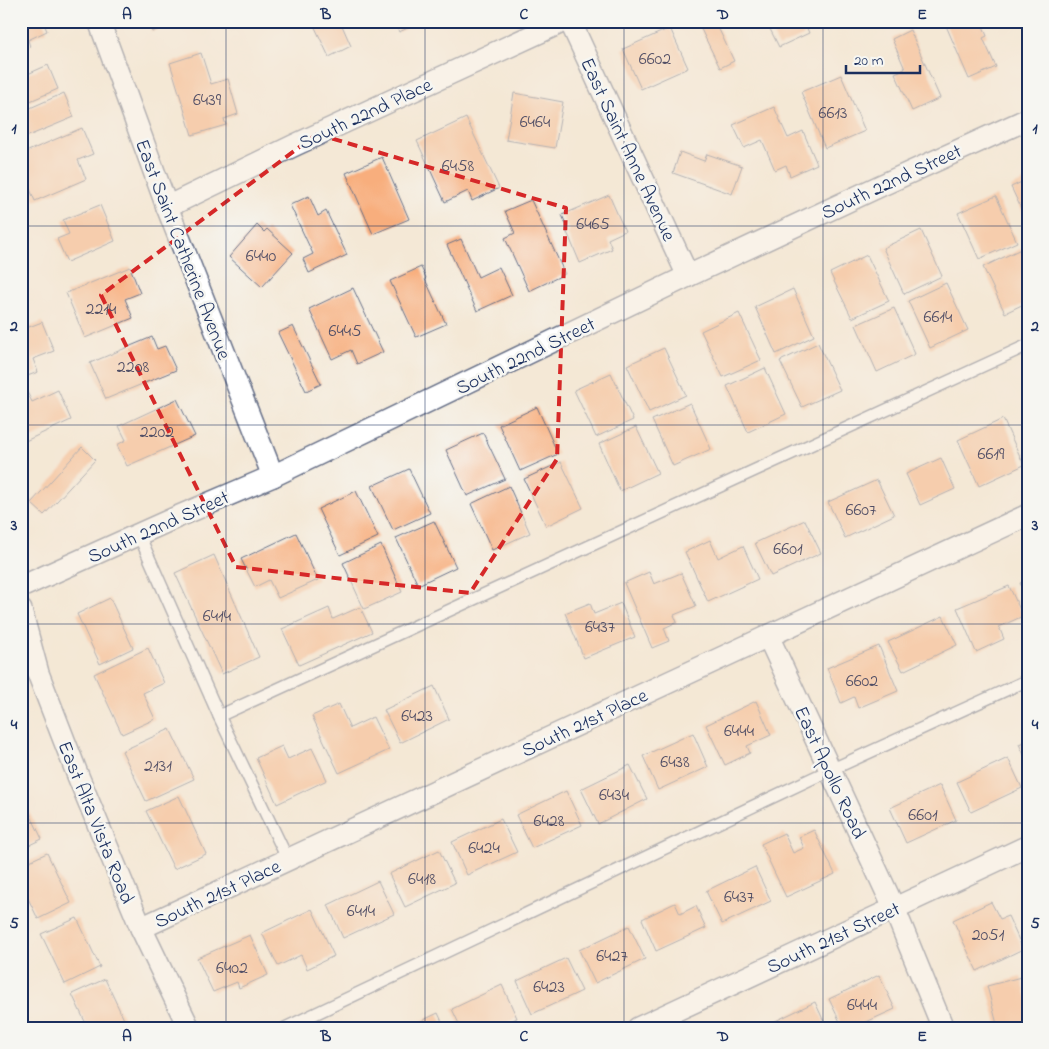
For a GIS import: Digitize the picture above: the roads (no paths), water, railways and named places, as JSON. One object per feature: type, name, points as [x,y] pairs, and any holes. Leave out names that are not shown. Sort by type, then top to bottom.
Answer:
[{"type":"street","name":"East Saint Catherine Avenue","points":[[99,21],[167,207],[273,476]]},
{"type":"street","name":"South 22nd Place","points":[[167,207],[295,145],[564,21]]},
{"type":"street","name":"East Saint Anne Avenue","points":[[570,21],[688,276]]},
{"type":"street","name":"South 22nd Street","points":[[21,587],[273,476],[688,276],[1028,119]]},
{"type":"street","name":"South 21st Place","points":[[141,928],[1028,515]]},
{"type":"street","name":"East Alta Vista Road","points":[[21,610],[38,673],[78,776],[141,928],[189,1028]]},
{"type":"street","name":"East Apollo Road","points":[[768,636],[894,908]]},
{"type":"street","name":"South 21st Street","points":[[638,1028],[1028,846]]},
{"type":"street","points":[[894,908],[943,1028]]},
{"type":"lane","points":[[219,716],[1028,345]]},
{"type":"lane","points":[[139,535],[219,716],[288,860]]},
{"type":"lane","points":[[285,1028],[830,770],[1028,680]]}]
